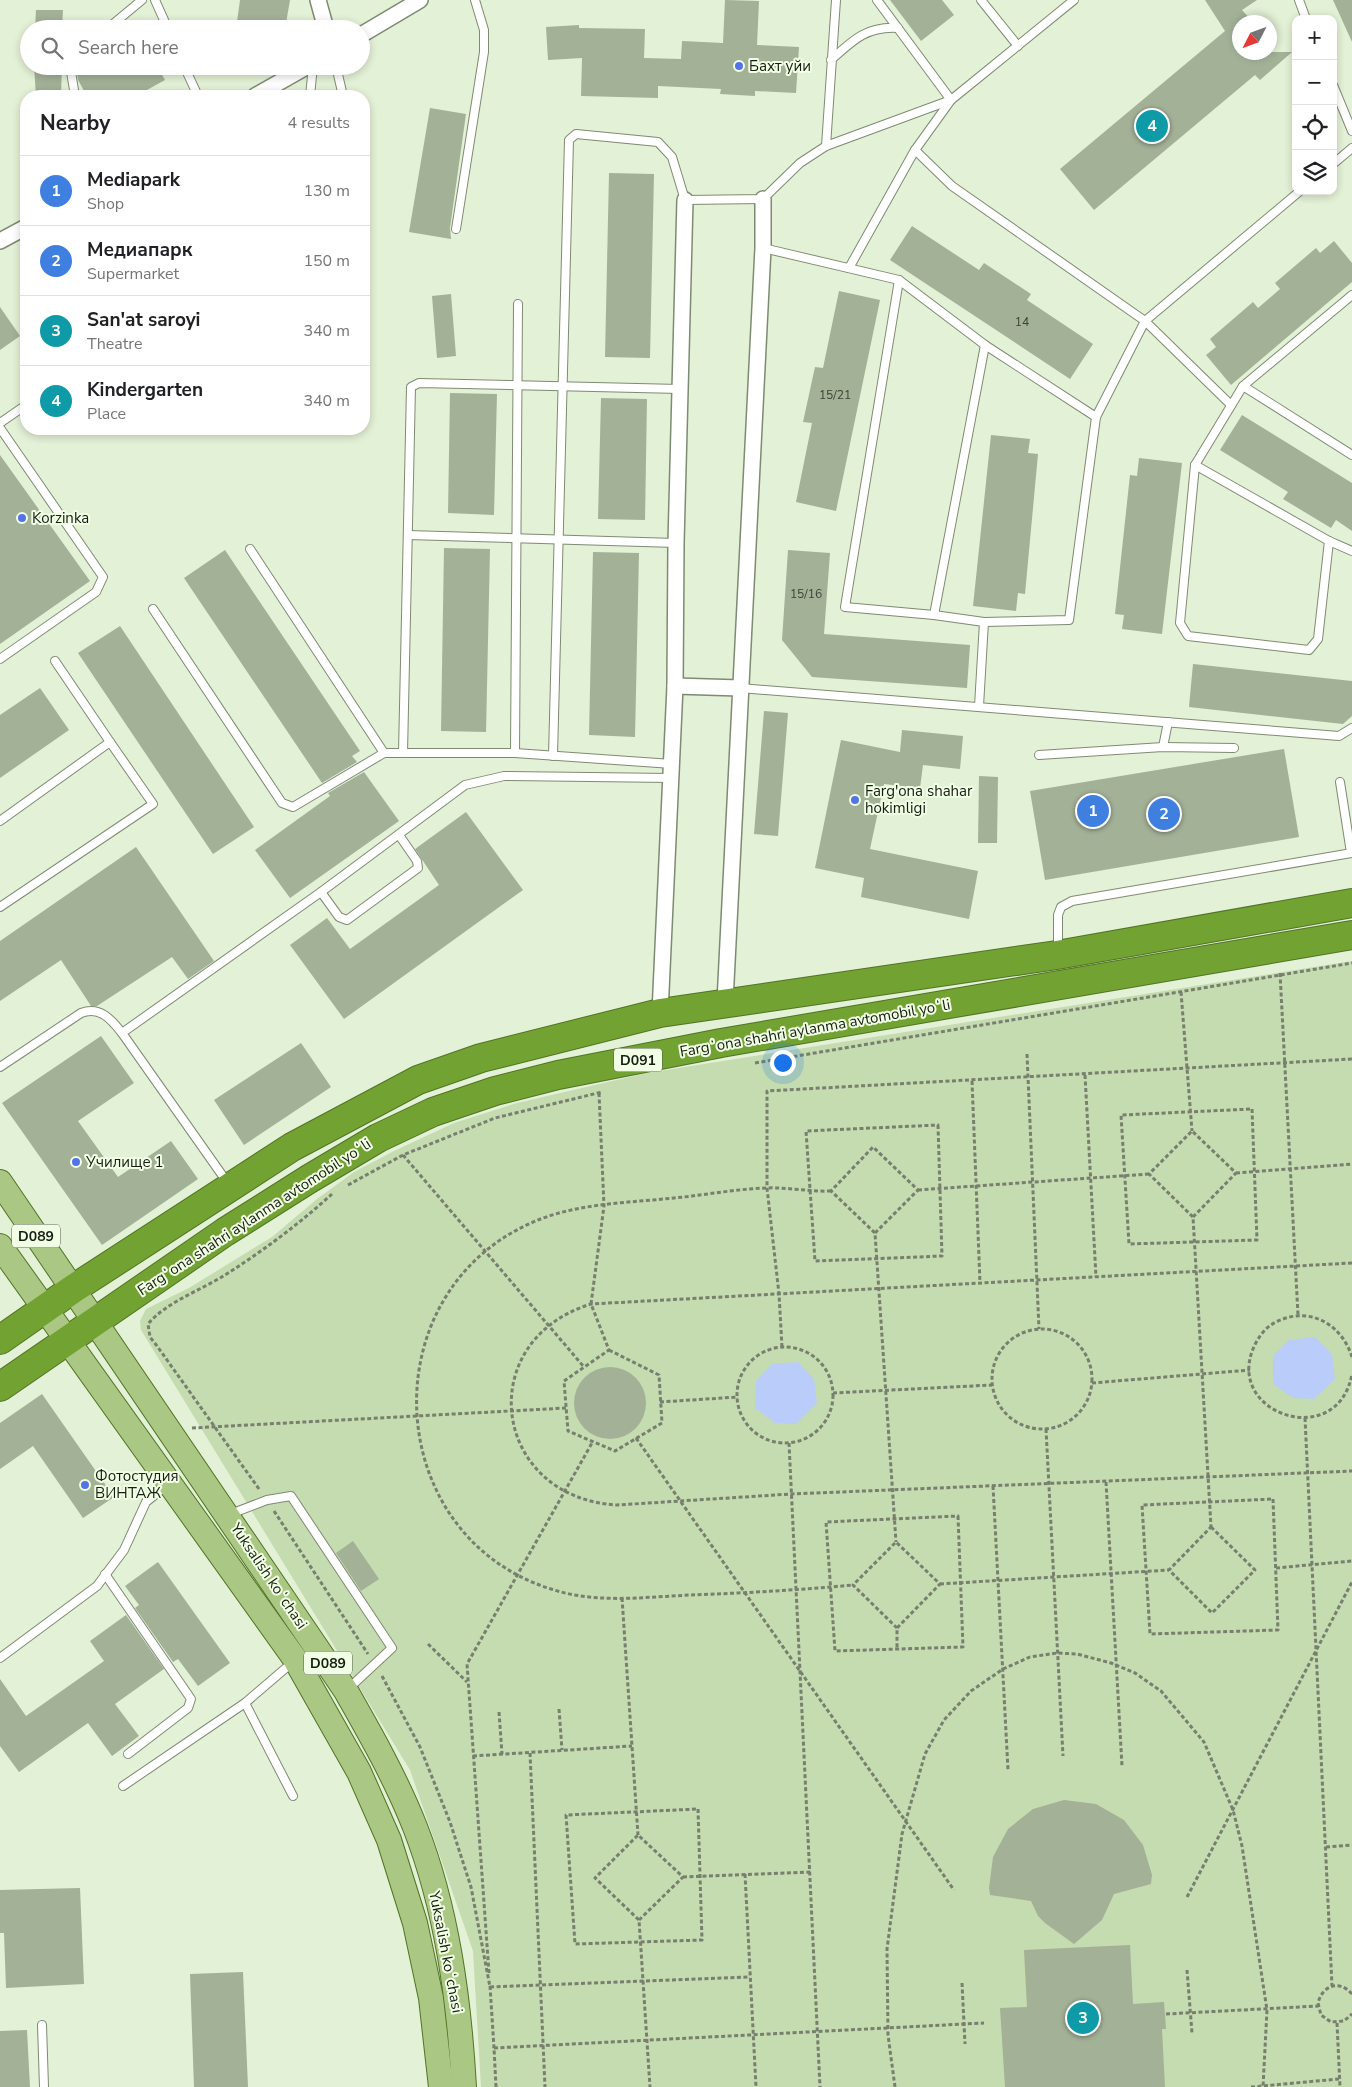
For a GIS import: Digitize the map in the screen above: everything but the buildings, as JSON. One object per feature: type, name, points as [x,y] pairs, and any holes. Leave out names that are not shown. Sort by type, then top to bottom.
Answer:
[{"type":"highway","points":[[0,1340],[73,1289],[292,1148],[418,1080],[481,1058],[660,1012],[1058,955],[1352,903]]},
{"type":"highway","name":"Fargʻona shahri aylanma avtomobil yoʻli","points":[[0,1387],[225,1232],[371,1142],[433,1112],[477,1097],[558,1075],[721,1044],[1352,935]]},
{"type":"highway","points":[[1140,940],[1144,971]]},
{"type":"main road","name":"D089","points":[[0,1182],[73,1289]]},
{"type":"main road","name":"D089","points":[[0,1246],[44,1309]]},
{"type":"main road","name":"Yuksalish koʻchasi","points":[[73,1289],[346,1691],[384,1758],[415,1828],[442,1915],[457,1994],[464,2087]]},
{"type":"main road","name":"Yuksalish koʻchasi","points":[[44,1309],[295,1659],[359,1772],[389,1840],[419,1942],[431,1998],[441,2087]]},
{"type":"street","points":[[318,0],[324,20]]},
{"type":"street","points":[[370,28],[402,5],[420,0]]},
{"type":"street","points":[[266,90],[292,75]]},
{"type":"street","points":[[725,1002],[763,248],[763,199]]},
{"type":"street","points":[[660,1012],[675,686],[676,543],[685,200]]},
{"type":"street","points":[[0,242],[20,230]]},
{"type":"street","points":[[675,686],[740,688]]},
{"type":"lane","points":[[118,20],[142,0]]},
{"type":"lane","points":[[155,0],[164,20]]},
{"type":"lane","points":[[456,229],[484,52],[484,30],[475,0]]},
{"type":"lane","points":[[826,146],[836,0]]},
{"type":"lane","points":[[877,0],[951,100]]},
{"type":"lane","points":[[981,0],[1018,46]]},
{"type":"lane","points":[[849,268],[916,150],[951,100],[1074,0]]},
{"type":"lane","points":[[1299,0],[1305,15]]},
{"type":"lane","points":[[832,60],[862,35],[881,27],[898,28]]},
{"type":"lane","points":[[72,75],[75,90]]},
{"type":"lane","points":[[188,75],[195,90]]},
{"type":"lane","points":[[311,90],[312,75]]},
{"type":"lane","points":[[338,75],[342,90]]},
{"type":"lane","points":[[1337,94],[1352,130]]},
{"type":"lane","points":[[554,756],[561,539],[562,385],[569,140],[576,134],[658,142],[672,157],[685,200],[763,199],[800,163],[826,146],[951,100]]},
{"type":"lane","points":[[1337,161],[1352,148]]},
{"type":"lane","points":[[916,150],[952,186],[1145,321],[1231,405]]},
{"type":"lane","points":[[899,280],[845,607],[934,615],[984,622],[1069,620],[1096,418],[1145,321],[1295,195]]},
{"type":"lane","points":[[763,248],[899,280],[985,345],[1096,418]]},
{"type":"lane","points":[[1329,541],[1318,639],[1309,650],[1188,636],[1180,623],[1195,465],[1243,386],[1352,295]]},
{"type":"lane","points":[[515,753],[518,304]]},
{"type":"lane","points":[[934,615],[985,345]]},
{"type":"lane","points":[[403,753],[411,387],[419,383],[680,389]]},
{"type":"lane","points":[[1243,386],[1352,455]]},
{"type":"lane","points":[[0,423],[20,409]]},
{"type":"lane","points":[[0,428],[103,577],[96,592],[0,659]]},
{"type":"lane","points":[[1195,465],[1329,541],[1352,551]]},
{"type":"lane","points":[[408,535],[676,543]]},
{"type":"lane","points":[[250,549],[384,753]]},
{"type":"lane","points":[[153,609],[282,803],[293,807],[384,753],[515,753],[672,771]]},
{"type":"lane","points":[[979,706],[984,622]]},
{"type":"lane","points":[[0,906],[153,804],[55,661]]},
{"type":"lane","points":[[740,688],[1339,736],[1352,728]]},
{"type":"lane","points":[[1163,747],[1168,722]]},
{"type":"lane","points":[[0,821],[110,742]]},
{"type":"lane","points":[[1038,755],[1163,747],[1234,748]]},
{"type":"lane","points":[[122,1033],[322,892],[465,785],[504,776],[672,771]]},
{"type":"lane","points":[[1058,955],[1058,915],[1061,907],[1072,901],[1351,853],[1340,782]]},
{"type":"lane","points":[[322,892],[340,916],[347,920],[418,868],[417,860],[399,835]]},
{"type":"lane","points":[[0,1067],[88,1011],[99,1011],[110,1018],[122,1033],[231,1188]]},
{"type":"lane","points":[[0,1658],[97,1586],[124,1550],[146,1502],[169,1484]]},
{"type":"lane","points":[[227,1515],[267,1500],[291,1496],[392,1648],[346,1691]]},
{"type":"lane","points":[[105,1574],[191,1698],[188,1708],[128,1754]]},
{"type":"lane","points":[[124,1786],[245,1703],[295,1659]]},
{"type":"lane","points":[[245,1703],[293,1796]]},
{"type":"lane","points":[[42,2025],[44,2087]]},
{"type":"path","points":[[1279,948],[1298,1315]]},
{"type":"path","points":[[754,1063],[1352,963]]},
{"type":"path","points":[[1181,992],[1192,1131],[1236,1173]]},
{"type":"path","points":[[1027,1054],[1039,1329]]},
{"type":"path","points":[[782,1347],[779,1294],[767,1188],[767,1091],[1028,1078],[1352,1058]]},
{"type":"path","points":[[1085,1074],[1096,1277]]},
{"type":"path","points":[[972,1080],[980,1283]]},
{"type":"path","points":[[490,1987],[471,1887],[450,1822],[420,1747],[375,1665],[267,1500],[150,1337],[148,1324],[157,1312],[201,1290],[261,1251],[314,1211],[332,1194],[403,1155],[495,1118],[609,1091]]},
{"type":"path","points":[[599,1093],[604,1206],[591,1304],[609,1350],[659,1375],[662,1423],[615,1451],[592,1443],[568,1431],[564,1381],[609,1350]]},
{"type":"path","points":[[1252,1109],[1254,1172],[1257,1240],[1129,1244],[1121,1115],[1252,1109]]},
{"type":"path","points":[[938,1125],[940,1188],[942,1256],[815,1261],[806,1131],[938,1125]]},
{"type":"path","points":[[874,1234],[918,1190],[1149,1174],[1192,1131]]},
{"type":"path","points":[[896,1542],[853,1585],[745,1593],[598,1599],[574,1596],[550,1589],[518,1574],[485,1553],[452,1516],[428,1473],[421,1449],[416,1416],[417,1375],[430,1328],[454,1285],[485,1252],[508,1235],[530,1223],[561,1213],[604,1206],[767,1188],[810,1192],[831,1191],[874,1147],[918,1190]]},
{"type":"path","points":[[403,1155],[584,1367]]},
{"type":"path","points":[[1193,1217],[1236,1173],[1352,1164]]},
{"type":"path","points":[[1149,1174],[1193,1217],[1211,1527],[1255,1570],[1212,1613],[1169,1570]]},
{"type":"path","points":[[831,1191],[874,1234],[896,1542],[940,1584]]},
{"type":"path","points":[[1352,1263],[591,1304],[574,1309],[548,1325],[532,1341],[523,1356],[512,1389],[512,1410],[519,1442],[527,1457],[551,1483],[564,1492],[582,1500],[599,1504],[617,1505],[791,1494],[1352,1471]]},
{"type":"path","points":[[1352,1357],[1342,1335],[1333,1326],[1322,1320],[1298,1315],[1280,1320],[1265,1330],[1252,1351],[1250,1370],[1254,1388],[1269,1407],[1286,1416],[1305,1418],[1317,1416],[1338,1403],[1346,1393],[1352,1374]]},
{"type":"path","points":[[1039,1329],[1053,1330],[1074,1341],[1088,1360],[1092,1383],[1089,1394],[1077,1414],[1062,1424],[1046,1428],[1021,1424],[1002,1408],[992,1385],[992,1373],[1001,1350],[1018,1335],[1039,1329]]},
{"type":"path","points":[[782,1347],[794,1348],[815,1357],[830,1375],[833,1393],[832,1409],[820,1429],[800,1441],[789,1443],[772,1441],[756,1434],[742,1415],[738,1398],[740,1381],[751,1361],[766,1352],[782,1347]]},
{"type":"path","points":[[1092,1383],[1250,1370]]},
{"type":"path","points":[[833,1393],[992,1385]]},
{"type":"path","points":[[660,1402],[738,1398]]},
{"type":"path","points":[[169,1430],[566,1408]]},
{"type":"path","points":[[1305,1418],[1332,1986]]},
{"type":"path","points":[[1046,1428],[1063,1756]]},
{"type":"path","points":[[636,1438],[954,1890]]},
{"type":"path","points":[[496,2087],[467,1664],[592,1443]]},
{"type":"path","points":[[789,1443],[820,2087]]},
{"type":"path","points":[[1106,1482],[1122,1766]]},
{"type":"path","points":[[993,1486],[1008,1770]]},
{"type":"path","points":[[1273,1499],[1276,1568],[1278,1630],[1150,1634],[1142,1505],[1273,1499]]},
{"type":"path","points":[[958,1516],[960,1583],[962,1647],[835,1652],[826,1522],[958,1516]]},
{"type":"path","points":[[897,1650],[897,1628],[940,1584],[1169,1570],[1211,1527]]},
{"type":"path","points":[[1276,1568],[1352,1561]]},
{"type":"path","points":[[1187,1898],[1352,1582]]},
{"type":"path","points":[[853,1585],[897,1628]]},
{"type":"path","points":[[622,1598],[638,1834],[682,1877]]},
{"type":"path","points":[[428,1644],[468,1682]]},
{"type":"path","points":[[895,2087],[888,2028],[887,1949],[902,1834],[925,1754],[944,1720],[971,1692],[1003,1669],[1030,1657],[1057,1653],[1077,1654],[1116,1665],[1135,1673],[1161,1691],[1181,1712],[1204,1742],[1233,1810],[1242,1846],[1267,2010],[1263,2086]]},
{"type":"path","points":[[559,1709],[562,1750]]},
{"type":"path","points":[[498,1712],[502,1754]]},
{"type":"path","points":[[473,1756],[632,1746]]},
{"type":"path","points":[[530,1752],[545,2087]]},
{"type":"path","points":[[698,1809],[700,1876],[702,1940],[575,1944],[566,1815],[698,1809]]},
{"type":"path","points":[[638,1834],[596,1878],[639,1920],[650,2087]]},
{"type":"path","points":[[1326,1847],[1352,1845]]},
{"type":"path","points":[[639,1920],[682,1877],[810,1872]]},
{"type":"path","points":[[745,1874],[756,2087]]},
{"type":"path","points":[[1187,1970],[1192,2033]]},
{"type":"path","points":[[490,1987],[750,1977]]},
{"type":"path","points":[[962,1983],[965,2044]]},
{"type":"path","points":[[1352,1994],[1340,1986],[1332,1986],[1325,1989],[1320,1995],[1318,2006],[1325,2019],[1337,2023],[1344,2021],[1352,2014]]},
{"type":"path","points":[[1166,2014],[1318,2006]]},
{"type":"path","points":[[494,2048],[984,2023]]},
{"type":"path","points":[[1337,2023],[1340,2087]]},
{"type":"path","points":[[1251,2087],[1339,2079]]},
{"type":"green space","points":[[1352,961],[1352,2087],[481,2087],[473,1951],[410,1770],[141,1330],[140,1321],[146,1309],[189,1288],[272,1237],[317,1199],[354,1172],[454,1123],[517,1103],[647,1073]]},
{"type":"water","points":[[1315,1337],[1332,1354],[1335,1379],[1314,1399],[1293,1398],[1273,1384],[1273,1356],[1289,1340]]},
{"type":"water","points":[[798,1362],[814,1379],[817,1403],[796,1424],[775,1423],[755,1408],[756,1381],[772,1364]]},
{"type":"place","name":"Бахт уйи","points":[[739,66]]},
{"type":"place","name":"Kindergarten","points":[[1152,126]]},
{"type":"place","name":"Korzinka","points":[[22,518]]},
{"type":"place","name":"Farg'ona shahar hokimligi","points":[[855,800]]},
{"type":"place","name":"Mediapark","points":[[1093,811]]},
{"type":"place","name":"Медиапарк","points":[[1164,814]]},
{"type":"place","name":"Училище 1","points":[[76,1162]]},
{"type":"place","name":"Фотостудия ВИНТАЖ","points":[[85,1485]]},
{"type":"place","name":"San'at saroyi","points":[[1083,2018]]}]
